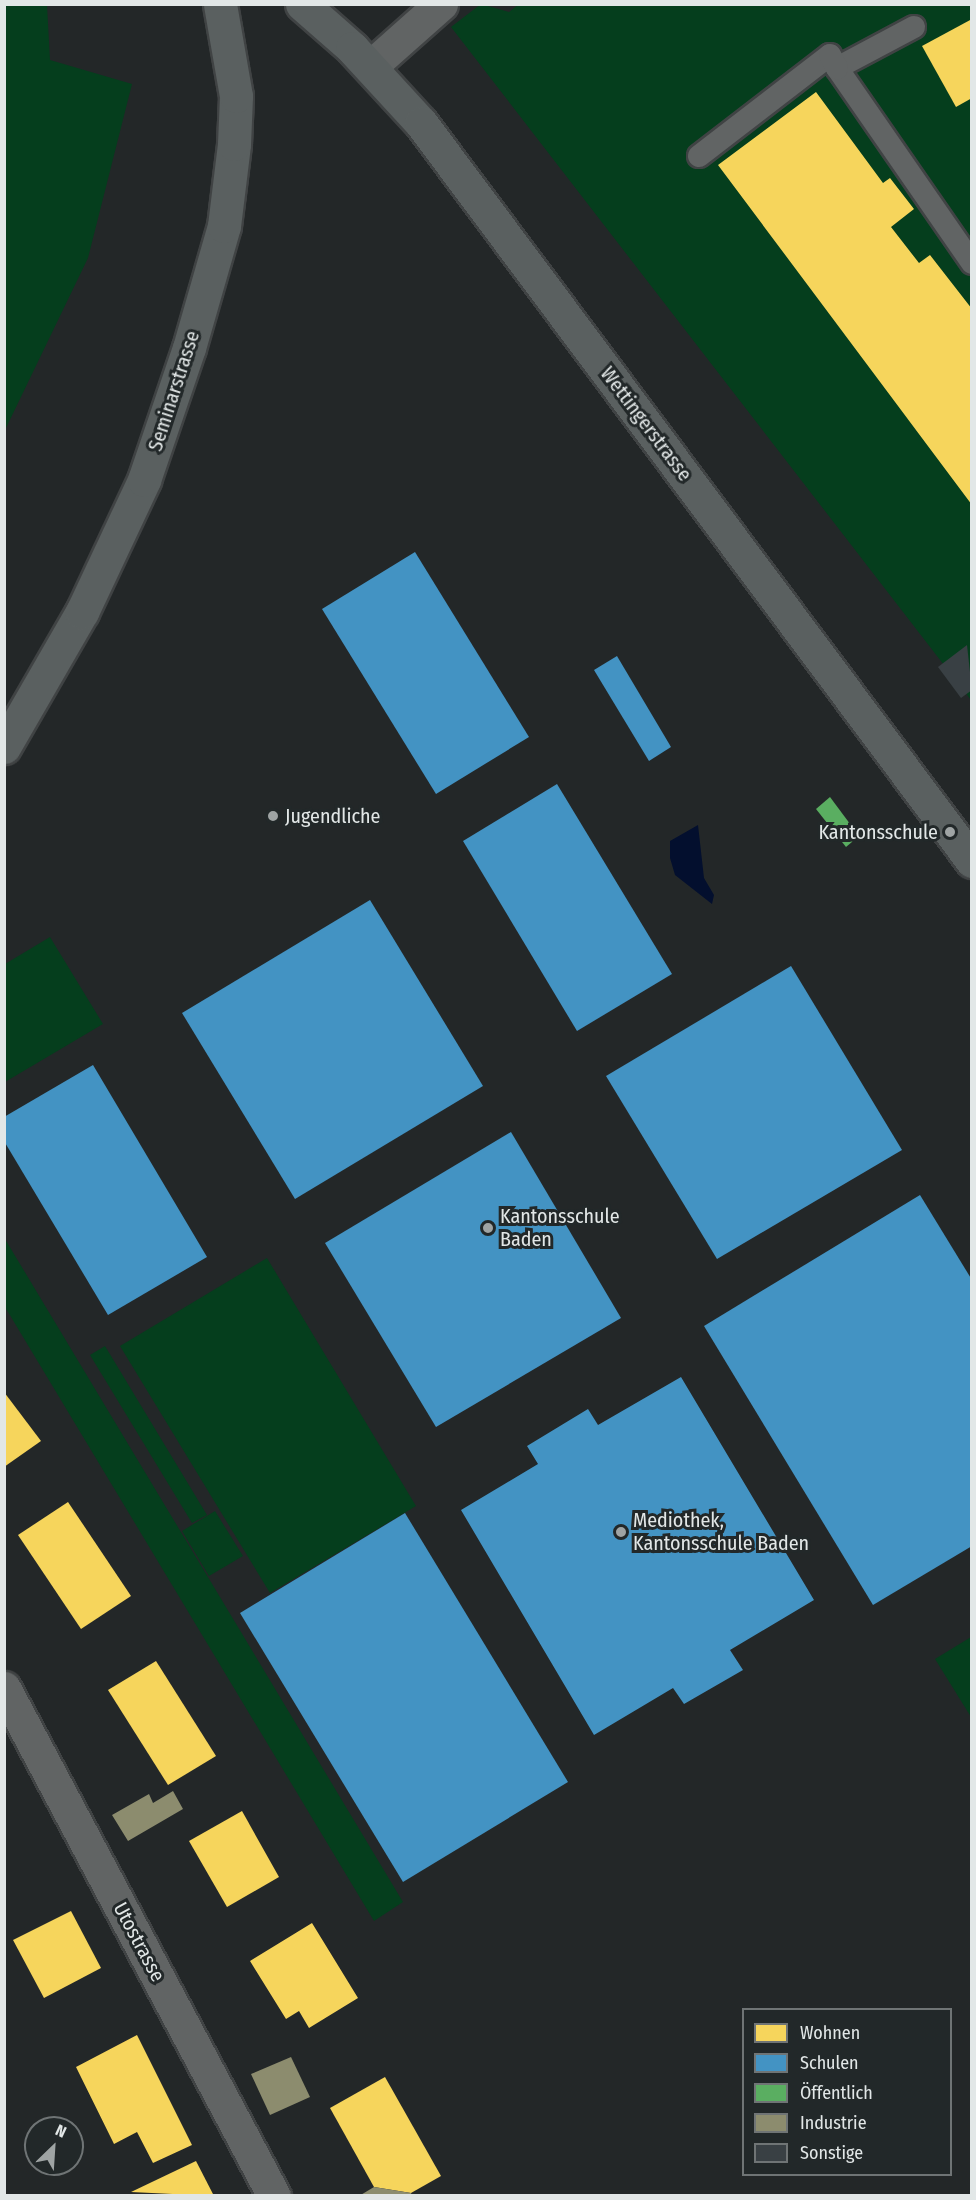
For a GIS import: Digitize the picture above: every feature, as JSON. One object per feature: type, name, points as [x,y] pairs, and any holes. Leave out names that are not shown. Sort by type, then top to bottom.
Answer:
[{"type":"main road","name":"Seminarstrasse","points":[[4,747],[82,612],[144,480],[189,348],[224,226],[234,144],[236,96],[220,4]]},
{"type":"main road","name":"Wettingerstrasse","points":[[303,4],[370,67],[452,164],[972,861]]},
{"type":"street","points":[[370,67],[441,4]]},
{"type":"street","name":"Utostrasse","points":[[4,1688],[274,2196]]},
{"type":"lane","points":[[837,68],[914,27]]},
{"type":"lane","points":[[699,156],[830,55],[972,263]]},
{"type":"green space","points":[[5,4],[47,5],[50,60],[132,84],[88,258],[5,430]]},
{"type":"green space","points":[[481,4],[509,12],[519,4],[971,5],[971,700],[451,27]]},
{"type":"green space","points":[[50,937],[103,1024],[5,1082],[5,964]]},
{"type":"green space","points":[[5,1239],[403,1902],[374,1921],[5,1307]]},
{"type":"green space","points":[[267,1258],[416,1506],[270,1593],[120,1346]]},
{"type":"green space","points":[[105,1346],[207,1515],[192,1523],[90,1355]]},
{"type":"green space","points":[[215,1511],[243,1556],[209,1576],[182,1531]]},
{"type":"green space","points":[[971,1637],[971,1717],[935,1659]]},
{"type":"water","points":[[698,825],[704,878],[714,895],[712,904],[675,875],[670,858],[670,841]]},
{"type":"building: Wohnen","points":[[972,19],[972,98],[956,107],[922,46]]},
{"type":"building: Wohnen","points":[[816,92],[883,183],[890,178],[914,209],[891,227],[919,263],[930,255],[972,309],[972,505],[718,165]]},
{"type":"building: Wohnen","points":[[4,1392],[41,1441],[4,1467]]},
{"type":"building: Wohnen","points":[[68,1502],[131,1596],[81,1629],[18,1535]]},
{"type":"building: Wohnen","points":[[156,1661],[216,1756],[168,1785],[108,1690]]},
{"type":"building: Wohnen","points":[[242,1811],[279,1877],[227,1907],[189,1841]]},
{"type":"building: Wohnen","points":[[71,1911],[101,1968],[44,1998],[13,1940]]},
{"type":"building: Wohnen","points":[[312,1923],[358,1998],[309,2028],[299,2011],[286,2019],[250,1961]]},
{"type":"building: Wohnen","points":[[137,2035],[192,2145],[153,2163],[137,2132],[114,2144],[76,2067]]},
{"type":"building: Wohnen","points":[[385,2077],[441,2176],[411,2193],[374,2187],[330,2108]]},
{"type":"building: Wohnen","points":[[196,2161],[214,2196],[131,2192]]},
{"type":"building: Schulen","points":[[415,552],[529,737],[436,794],[322,609]]},
{"type":"building: Schulen","points":[[617,656],[671,747],[649,761],[594,670]]},
{"type":"building: Schulen","points":[[557,784],[672,974],[577,1031],[463,841]]},
{"type":"building: Schulen","points":[[370,900],[483,1086],[295,1199],[182,1013]]},
{"type":"building: Schulen","points":[[791,966],[902,1150],[717,1259],[606,1076]]},
{"type":"building: Schulen","points":[[93,1065],[207,1257],[108,1315],[4,1141],[4,1117]]},
{"type":"building: Schulen","points":[[511,1132],[621,1318],[436,1427],[325,1243]]},
{"type":"building: Schulen","points":[[920,1195],[972,1280],[972,1546],[873,1605],[704,1326]]},
{"type":"building: Schulen","points":[[681,1377],[814,1600],[730,1650],[743,1670],[684,1704],[673,1688],[594,1735],[461,1510],[538,1464],[527,1446],[588,1409],[598,1425]]},
{"type":"building: Schulen","points":[[405,1513],[568,1782],[403,1882],[240,1613]]},
{"type":"building: Öffentlich","points":[[830,797],[859,836],[846,847],[816,809]]},
{"type":"building: Industrie","points":[[173,1791],[183,1809],[128,1841],[112,1815],[149,1794],[153,1803]]},
{"type":"building: Industrie","points":[[291,2057],[310,2097],[270,2115],[251,2074]]},
{"type":"building: Industrie","points":[[374,2187],[411,2193],[412,2196],[359,2196]]},
{"type":"building: Sonstige","points":[[967,645],[972,690],[961,698],[938,667]]},
{"type":"place","name":"Jugendliche","points":[[273,816]]},
{"type":"place","name":"Kantonsschule","points":[[950,832]]},
{"type":"place","name":"Kantonsschule Baden","points":[[488,1228]]},
{"type":"place","name":"Mediothek, Kantonsschule Baden","points":[[621,1532]]}]
